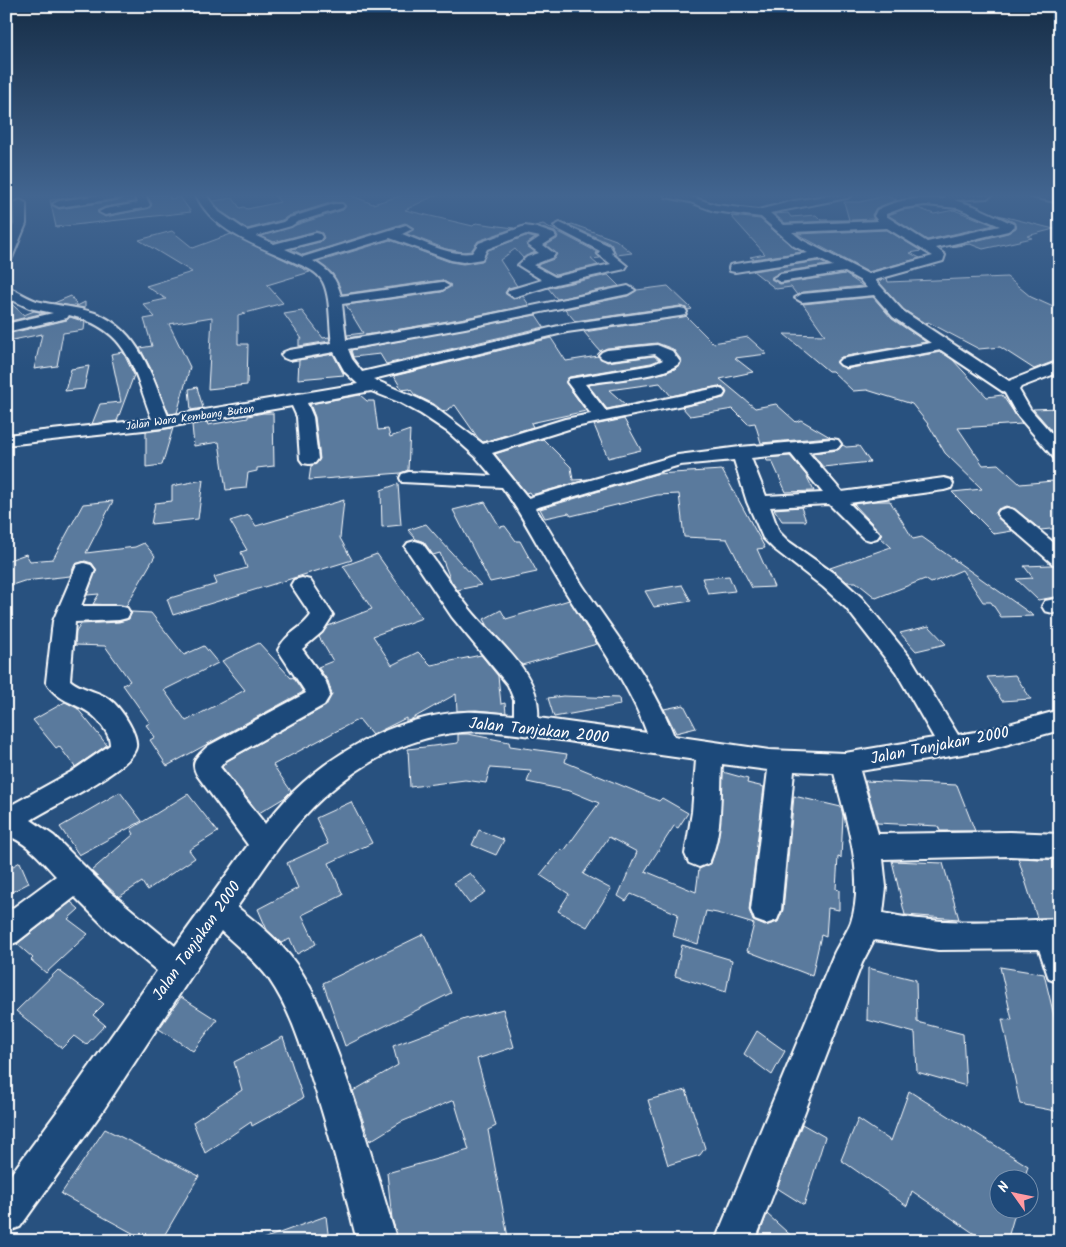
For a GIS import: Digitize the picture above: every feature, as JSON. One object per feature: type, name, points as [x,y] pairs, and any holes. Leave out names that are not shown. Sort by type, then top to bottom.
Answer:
[{"type":"street","points":[[285,253],[319,270],[330,281],[340,347],[350,369],[366,382],[434,414],[480,451],[524,505],[566,578],[603,630],[641,691],[665,746]]},
{"type":"street","points":[[302,261],[328,253]]},
{"type":"street","points":[[444,253],[463,258],[478,256],[478,253]]},
{"type":"street","points":[[551,253],[553,254],[531,260],[524,265],[553,281]]},
{"type":"street","points":[[514,293],[588,272],[621,266],[605,253]]},
{"type":"street","points":[[816,253],[866,278],[898,314],[1011,390],[1023,411],[1060,454]]},
{"type":"street","points":[[866,278],[933,261],[939,258],[937,253]]},
{"type":"street","points":[[735,268],[819,255]]},
{"type":"street","points":[[575,264],[588,272]]},
{"type":"street","points":[[780,278],[846,268]]},
{"type":"street","points":[[334,301],[442,286]]},
{"type":"street","points":[[289,355],[465,324],[628,290]]},
{"type":"street","points":[[802,298],[875,290]]},
{"type":"street","points":[[10,297],[37,306],[87,314],[110,326],[131,346],[162,423]]},
{"type":"street","points":[[6,328],[75,312]]},
{"type":"street","name":"Jalan Wara Kembang Buton","points":[[6,440],[162,423],[298,401],[567,328],[680,312]]},
{"type":"street","points":[[846,362],[943,345]]},
{"type":"street","points":[[601,416],[575,382],[658,368],[672,362],[667,354],[657,349],[607,355]]},
{"type":"street","points":[[1011,390],[1015,384],[1060,366]]},
{"type":"street","points":[[480,451],[571,423],[717,393]]},
{"type":"street","points":[[298,401],[305,417],[309,459]]},
{"type":"street","points":[[524,505],[678,460],[740,452],[832,444]]},
{"type":"street","points":[[795,447],[835,498],[870,534]]},
{"type":"street","points":[[740,452],[770,534],[781,545],[848,598],[878,632],[904,666],[952,746]]},
{"type":"street","points":[[410,478],[505,482]]},
{"type":"street","points":[[758,502],[835,498],[944,484]]},
{"type":"street","points":[[1008,514],[1060,560]]},
{"type":"street","points":[[415,547],[468,622],[493,649],[520,684],[525,696],[527,709],[525,726]]},
{"type":"street","points":[[6,823],[26,809],[80,780],[122,750],[124,745],[121,734],[104,709],[66,691],[58,682],[66,617],[84,570]]},
{"type":"street","points":[[265,845],[206,768],[207,763],[217,753],[315,699],[318,695],[316,688],[290,650],[292,644],[318,625],[322,615],[302,586]]},
{"type":"street","points":[[66,617],[77,614],[119,613]]},
{"type":"street","name":"Jalan Tanjakan 2000","points":[[6,1213],[89,1099],[218,909],[265,845],[303,800],[335,772],[366,751],[393,739],[436,726],[463,722],[525,726],[782,761],[845,763],[987,740],[1060,720]]},
{"type":"street","points":[[699,854],[706,812],[709,752]]},
{"type":"street","points":[[766,910],[782,761]]},
{"type":"street","points":[[736,1241],[849,956],[866,924],[871,887],[867,847],[845,763]]},
{"type":"street","points":[[6,823],[16,824],[34,837],[56,856],[76,880],[136,934],[178,968]]},
{"type":"street","points":[[867,847],[1010,844],[1060,846]]},
{"type":"street","points":[[6,932],[76,880]]},
{"type":"street","points":[[218,909],[260,946],[278,967],[296,993],[310,1024],[346,1128],[376,1241]]},
{"type":"street","points":[[866,924],[892,931],[922,935],[1055,934],[1060,968]]},
{"type":"building","points":[[161,253],[271,253],[310,272],[267,285],[283,303],[238,315],[238,344],[248,344],[247,385],[208,389],[212,317],[169,324],[190,367],[177,413],[169,414],[151,369],[140,348],[152,346],[144,319],[155,317],[143,304],[166,299],[146,286],[192,272]]},
{"type":"building","points":[[347,253],[426,253],[450,262],[463,264],[482,261],[486,253],[509,253],[500,260],[517,286],[508,288],[505,293],[513,299],[523,296],[529,305],[348,338],[347,335],[363,333],[346,305],[442,292],[451,285],[442,280],[342,294],[333,274],[318,262]]},
{"type":"building","points":[[519,253],[533,253],[523,258]]},
{"type":"building","points":[[596,253],[600,258],[591,259],[598,265],[555,275],[537,265],[554,259],[557,254]]},
{"type":"building","points":[[794,253],[754,259],[750,257],[765,254]]},
{"type":"building","points":[[833,253],[910,253],[920,258],[868,272]]},
{"type":"building","points":[[819,261],[827,265],[780,272],[771,279],[780,284],[845,274],[863,286],[802,292],[797,295],[791,287],[776,289],[753,271]]},
{"type":"building","points":[[608,275],[619,286],[557,299],[548,288]]},
{"type":"building","points":[[1007,277],[1031,297],[1060,310],[1060,359],[1034,369],[1000,347],[979,349],[928,322],[926,324],[904,310],[878,281],[887,278],[888,282]]},
{"type":"building","points":[[668,286],[692,309],[688,310],[680,306],[575,321],[565,309],[628,296],[637,290]]},
{"type":"building","points":[[71,296],[77,306],[85,302],[85,308],[54,303]]},
{"type":"building","points":[[873,297],[892,319],[926,342],[841,357],[837,363],[846,369],[941,352],[952,359],[987,397],[1002,395],[1022,424],[958,428],[983,465],[998,464],[1020,484],[1053,481],[1060,489],[1060,528],[1041,530],[1015,509],[1006,506],[998,509],[995,514],[1012,531],[994,534],[952,492],[982,489],[945,453],[928,424],[912,404],[867,390],[853,391],[832,371],[828,371],[784,334],[825,335],[803,304]]},
{"type":"building","points":[[6,299],[24,315],[34,311],[44,313],[6,322]]},
{"type":"building","points":[[302,311],[323,338],[329,337],[330,341],[299,346],[299,339],[302,339],[284,314]]},
{"type":"building","points":[[536,315],[544,327],[386,364],[380,354],[353,357],[351,350]]},
{"type":"building","points":[[686,316],[713,343],[748,337],[767,354],[735,358],[753,372],[720,379],[755,408],[776,404],[796,422],[801,420],[830,437],[761,443],[755,423],[748,424],[733,409],[690,416],[682,407],[724,398],[727,392],[724,388],[718,386],[671,396],[660,383],[609,390],[626,405],[607,409],[588,385],[664,373],[675,369],[682,361],[673,349],[657,343],[607,348],[600,351],[584,332]]},
{"type":"building","points":[[70,317],[85,322],[84,330],[63,333],[57,366],[34,369],[42,334],[8,341],[7,334],[67,320]]},
{"type":"building","points":[[551,338],[566,361],[598,356],[607,362],[654,356],[659,360],[569,377],[566,383],[586,411],[531,423],[533,427],[483,442],[478,438],[455,405],[444,412],[434,404],[415,395],[410,389],[402,390],[394,376]]},
{"type":"building","points":[[123,352],[134,375],[117,421],[92,424],[100,404],[121,402],[111,354]]},
{"type":"building","points":[[333,354],[344,375],[298,379],[299,360]]},
{"type":"building","points":[[89,366],[84,389],[65,391],[71,369]]},
{"type":"building","points":[[197,387],[203,408],[191,410],[189,389]]},
{"type":"building","points":[[360,395],[367,401],[374,401],[378,430],[388,429],[390,437],[410,430],[408,470],[401,473],[309,480],[311,466],[320,459],[315,417],[310,404]]},
{"type":"building","points":[[1060,408],[1060,440],[1033,409]]},
{"type":"building","points":[[273,413],[274,466],[257,468],[257,471],[248,473],[246,488],[226,490],[219,442],[194,446],[192,425],[207,422],[208,425],[248,418],[248,416]]},
{"type":"building","points":[[624,419],[641,450],[608,458],[594,425]]},
{"type":"building","points":[[173,428],[162,465],[146,467],[146,432]]},
{"type":"building","points":[[543,439],[571,467],[573,480],[589,479],[531,495],[529,492],[526,493],[495,454]]},
{"type":"building","points":[[843,445],[846,447],[859,446],[870,462],[823,467],[812,453],[838,450]]},
{"type":"building","points":[[790,456],[806,475],[814,491],[786,492],[772,461],[767,461],[766,458]]},
{"type":"building","points":[[722,470],[765,548],[757,549],[774,587],[752,588],[727,539],[684,537],[679,494],[657,495],[571,516],[569,513],[545,518],[540,509],[656,474]]},
{"type":"building","points":[[203,480],[198,519],[151,524],[155,503],[172,501],[172,486]]},
{"type":"building","points":[[398,484],[401,525],[382,527],[381,490]]},
{"type":"building","points":[[344,500],[340,538],[352,560],[173,615],[167,599],[217,584],[214,577],[247,568],[241,552],[247,550],[230,521],[249,515],[256,526]]},
{"type":"building","points":[[113,501],[86,553],[135,547],[144,543],[155,556],[126,606],[93,604],[99,594],[87,595],[96,569],[92,563],[85,561],[75,564],[70,576],[24,581],[6,587],[6,561],[26,554],[30,561],[53,559],[83,504]]},
{"type":"building","points":[[890,501],[913,539],[922,537],[1034,616],[1001,617],[991,602],[983,602],[962,570],[931,583],[925,579],[876,598],[856,582],[847,582],[830,568],[891,547],[880,537],[881,533],[854,504]]},
{"type":"building","points":[[485,502],[500,527],[505,526],[516,541],[520,541],[537,572],[490,582],[453,510]]},
{"type":"building","points":[[801,507],[806,521],[782,521],[774,509]]},
{"type":"building","points":[[426,524],[481,585],[457,590],[451,581],[440,553],[433,555],[424,542],[416,539],[408,530]]},
{"type":"building","points":[[377,554],[422,618],[373,636],[392,665],[418,652],[431,665],[481,655],[498,676],[501,704],[505,703],[506,713],[476,710],[457,711],[456,694],[406,722],[406,718],[372,735],[359,719],[273,765],[291,791],[284,798],[259,813],[222,767],[227,761],[326,706],[332,694],[328,681],[318,667],[333,661],[319,637],[328,626],[372,609],[343,566]]},
{"type":"building","points":[[1051,565],[1060,567],[1060,596],[1038,600],[1016,579],[1033,578],[1024,566]]},
{"type":"building","points":[[729,576],[735,591],[708,594],[702,578]]},
{"type":"building","points":[[682,585],[691,601],[654,607],[645,591]]},
{"type":"building","points":[[569,600],[597,644],[522,665],[484,619],[501,610],[506,619]]},
{"type":"building","points":[[132,612],[151,613],[184,655],[204,646],[218,663],[164,690],[186,721],[245,690],[222,661],[259,643],[291,678],[293,677],[303,692],[167,766],[150,740],[155,737],[146,725],[150,723],[123,685],[130,681],[105,646],[75,645],[76,632],[81,624],[119,622],[129,619]]},
{"type":"building","points":[[929,626],[946,644],[916,651],[900,633]]},
{"type":"building","points":[[1015,675],[1031,699],[1002,701],[987,677]]},
{"type":"building","points":[[563,696],[619,698],[620,705],[554,717],[548,698]]},
{"type":"building","points":[[65,702],[77,708],[107,745],[75,767],[59,746],[56,748],[33,720]]},
{"type":"building","points":[[684,705],[696,728],[676,733],[664,709]]},
{"type":"building","points":[[458,734],[468,734],[509,742],[510,746],[567,754],[565,762],[659,801],[662,798],[688,813],[678,828],[674,826],[645,871],[696,892],[699,869],[711,864],[718,840],[723,772],[748,779],[747,783],[764,787],[749,910],[753,921],[765,926],[778,922],[783,910],[794,796],[841,807],[843,816],[841,858],[838,857],[836,889],[839,890],[839,910],[828,908],[826,937],[821,935],[812,976],[747,951],[754,924],[717,913],[706,911],[698,944],[673,936],[678,914],[631,894],[626,901],[618,896],[637,852],[609,837],[583,874],[611,889],[587,927],[558,911],[569,894],[540,875],[561,849],[564,851],[599,803],[570,791],[527,782],[531,771],[490,768],[486,783],[465,780],[410,787],[408,749],[458,743]]},
{"type":"building","points":[[865,781],[957,785],[975,831],[940,831],[938,826],[877,823]]},
{"type":"building","points":[[120,792],[142,821],[79,855],[60,827]]},
{"type":"building","points":[[188,794],[218,832],[189,850],[195,858],[147,890],[142,882],[119,897],[91,871],[134,834],[131,829]]},
{"type":"building","points":[[351,802],[372,843],[329,863],[343,895],[302,915],[316,944],[297,954],[290,939],[281,943],[267,930],[258,909],[298,888],[287,863],[328,844],[316,818]]},
{"type":"building","points":[[479,830],[504,840],[496,855],[472,845]]},
{"type":"building","points":[[1018,858],[1060,860],[1060,917],[1037,918]]},
{"type":"building","points":[[892,861],[943,863],[959,919],[905,915]]},
{"type":"building","points":[[20,862],[29,883],[6,895],[6,870]]},
{"type":"building","points":[[470,873],[486,892],[469,903],[454,883]]},
{"type":"building","points":[[71,902],[79,909],[68,919],[88,934],[46,973],[17,944]]},
{"type":"building","points":[[424,934],[451,993],[345,1046],[323,983]]},
{"type":"building","points":[[682,945],[732,960],[726,992],[675,976]]},
{"type":"building","points":[[1000,967],[1044,974],[1057,1028],[1060,1028],[1060,1112],[1020,1104],[1002,1019],[1012,1020]]},
{"type":"building","points":[[868,968],[916,980],[917,1022],[963,1034],[966,1086],[917,1072],[915,1033],[867,1020]]},
{"type":"building","points":[[58,970],[104,1004],[93,1015],[105,1025],[86,1045],[74,1036],[62,1048],[16,1011]]},
{"type":"building","points":[[181,997],[217,1020],[193,1051],[159,1029]]},
{"type":"building","points":[[503,1009],[514,1047],[477,1059],[496,1126],[488,1130],[508,1237],[494,1241],[399,1241],[392,1219],[387,1173],[469,1150],[454,1100],[401,1122],[370,1141],[353,1091],[398,1065],[393,1046],[465,1019]]},
{"type":"building","points":[[757,1031],[785,1051],[772,1075],[744,1054]]},
{"type":"building","points":[[283,1037],[303,1098],[252,1126],[251,1122],[205,1153],[193,1122],[242,1090],[234,1062]]},
{"type":"building","points":[[686,1090],[705,1148],[700,1155],[668,1165],[648,1100]]},
{"type":"building","points":[[909,1091],[1028,1166],[1027,1170],[988,1170],[988,1220],[1013,1220],[1007,1241],[985,1241],[912,1191],[907,1206],[841,1160],[858,1119],[891,1141]]},
{"type":"building","points":[[802,1124],[825,1137],[804,1205],[777,1188]]},
{"type":"building","points":[[105,1129],[199,1176],[161,1241],[147,1241],[61,1194]]},
{"type":"building","points":[[767,1214],[797,1241],[757,1241]]},
{"type":"building","points":[[326,1216],[329,1241],[264,1241],[263,1239]]}]
